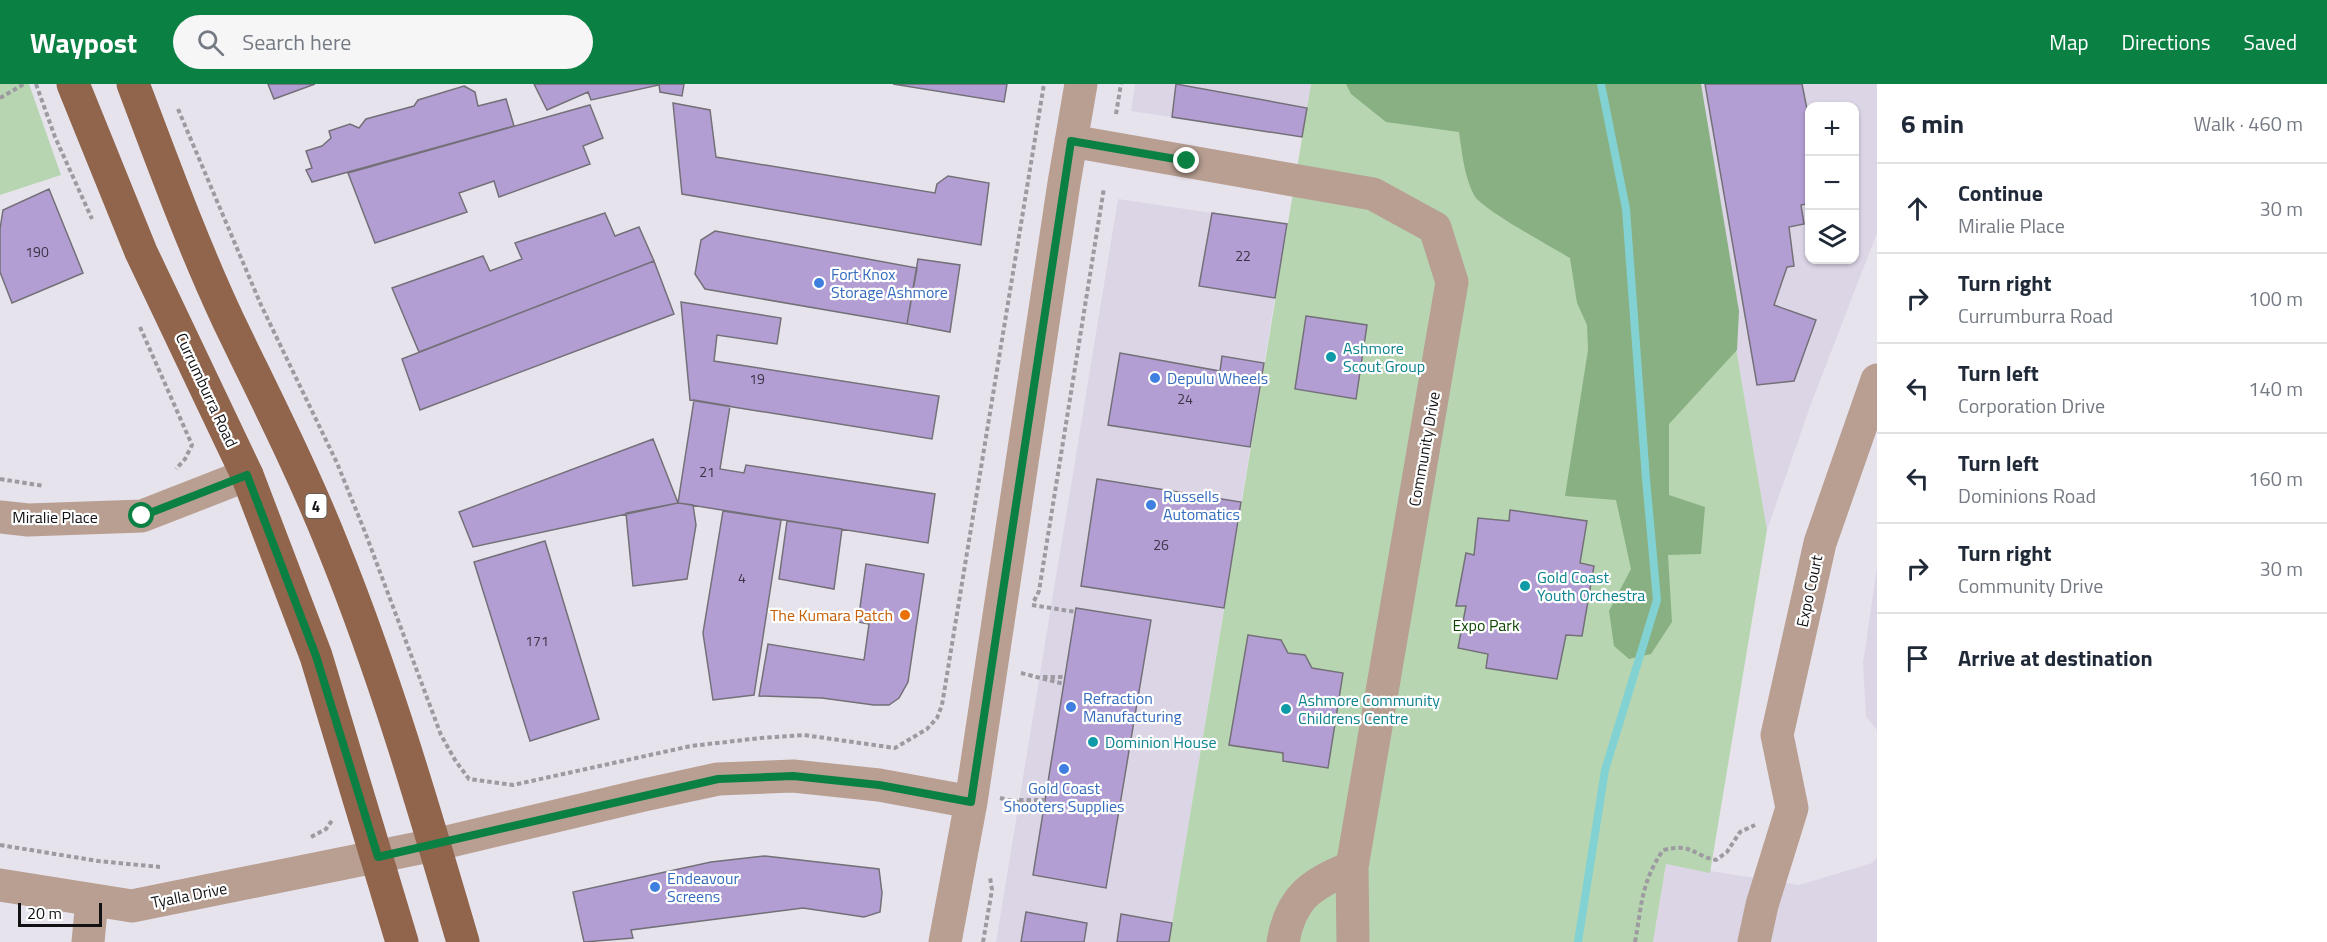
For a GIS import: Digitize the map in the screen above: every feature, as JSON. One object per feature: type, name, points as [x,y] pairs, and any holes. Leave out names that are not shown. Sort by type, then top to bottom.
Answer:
[{"type":"main road","name":"Currumburra Road","points":[[73,84],[141,252],[247,475],[316,656],[402,942]]},
{"type":"main road","name":"4","points":[[133,84],[190,233],[303,476],[341,567],[414,777],[463,942]]},
{"type":"street","points":[[945,942],[989,803],[1071,141],[1081,84]]},
{"type":"street","name":"Community Drive","points":[[1071,141],[1373,194],[1435,228],[1452,282],[1352,867],[1353,942]]},
{"type":"street","name":"Expo Court","points":[[1791,808],[1777,735],[1820,543],[1877,380]]},
{"type":"street","name":"Miralie Place","points":[[0,517],[28,520],[142,516],[247,475]]},
{"type":"street","name":"Tyalla Drive","points":[[0,885],[132,906],[434,845],[718,779],[793,776],[879,785],[989,803]]},
{"type":"street","points":[[1754,942],[1762,904],[1791,808]]},
{"type":"street","points":[[1283,942],[1286,925],[1304,892],[1352,867]]},
{"type":"street","points":[[87,942],[92,900]]},
{"type":"path","points":[[0,98],[24,84]]},
{"type":"path","points":[[177,106],[261,305],[337,463],[441,735],[469,779],[513,785],[691,746],[761,738],[804,735],[895,748],[927,729],[937,718],[942,705],[1044,84]]},
{"type":"path","points":[[1116,114],[1121,84]]},
{"type":"path","points":[[1076,612],[1031,607],[1039,591],[1104,188]]},
{"type":"path","points":[[173,472],[185,459],[192,445]]},
{"type":"path","points":[[0,479],[53,488]]},
{"type":"path","points":[[1022,663],[1020,673],[1064,684]]},
{"type":"path","points":[[1036,676],[1065,677]]},
{"type":"path","points":[[989,803],[1001,786]]},
{"type":"path","points":[[989,803],[1045,800]]},
{"type":"path","points":[[1016,801],[1044,808]]},
{"type":"path","points":[[1635,942],[1644,888],[1650,870],[1663,850],[1678,846],[1716,860],[1727,852],[1740,832],[1791,808]]},
{"type":"path","points":[[307,839],[326,829],[335,817]]},
{"type":"path","points":[[0,845],[98,861],[171,866]]},
{"type":"path","points":[[983,942],[992,890],[988,867]]},
{"type":"shaded area","points":[[1135,84],[1311,84],[1302,137],[1131,111]]},
{"type":"shaded area","points":[[1691,84],[1877,84],[1877,233],[1811,404],[1767,530]]},
{"type":"shaded area","points":[[1118,199],[1287,224],[1169,942],[996,942]]},
{"type":"shaded area","points":[[1877,567],[1877,730],[1866,717],[1863,663]]},
{"type":"shaded area","points":[[1877,857],[1877,942],[1653,942],[1666,864],[1799,885],[1872,863]]},
{"type":"green space","points":[[0,84],[29,84],[61,175],[0,195]]},
{"type":"green space","name":"Expo Park","points":[[1311,84],[1691,84],[1767,530],[1710,873],[1666,864],[1653,942],[1169,942]]},
{"type":"green space","points":[[1346,84],[1701,84],[1739,311],[1737,350],[1669,424],[1669,495],[1705,507],[1701,554],[1668,555],[1672,622],[1651,654],[1629,659],[1614,646],[1609,611],[1631,569],[1616,500],[1565,496],[1588,350],[1587,325],[1577,303],[1570,258],[1479,201],[1468,180],[1459,132],[1386,122],[1351,94]]},
{"type":"building","points":[[268,84],[315,84],[274,99]]},
{"type":"building","points":[[534,84],[659,85],[591,100],[588,92],[547,110]]},
{"type":"building","points":[[659,84],[684,84],[682,96],[660,92]]},
{"type":"building","points":[[893,84],[1007,84],[1004,102]]},
{"type":"building","points":[[1176,84],[1307,108],[1302,137],[1172,117]]},
{"type":"building","points":[[1705,84],[1802,84],[1806,102],[1805,204],[1801,205],[1804,224],[1789,227],[1794,266],[1787,267],[1774,305],[1816,320],[1794,381],[1757,385]]},
{"type":"building","points":[[464,86],[475,92],[478,106],[506,99],[514,126],[312,182],[306,170],[312,168],[306,151],[322,146],[331,138],[329,131],[350,124],[359,128],[366,119],[414,106],[418,100]]},
{"type":"building","points":[[673,103],[710,110],[716,157],[935,193],[937,184],[948,176],[989,183],[981,245],[682,194]]},
{"type":"building","points":[[590,105],[603,138],[583,146],[590,164],[499,197],[494,181],[459,193],[467,212],[375,243],[348,173]]},
{"type":"building","points":[[49,189],[83,273],[12,303],[0,272],[0,229],[3,210]]},
{"type":"building","points":[[605,213],[615,236],[639,227],[654,261],[419,352],[392,288],[483,256],[490,271],[522,259],[515,243]]},
{"type":"building","points":[[1212,213],[1287,224],[1275,298],[1199,286]]},
{"type":"building","points":[[715,231],[917,268],[907,324],[705,289],[695,274],[701,240]]},
{"type":"building","points":[[918,259],[960,265],[950,332],[907,324]]},
{"type":"building","points":[[654,261],[674,314],[420,410],[402,359]]},
{"type":"building","points":[[681,302],[781,318],[777,344],[717,335],[714,361],[939,396],[932,439],[690,400]]},
{"type":"building","name":"Ashmore Scout Group","points":[[1306,316],[1367,325],[1356,399],[1295,389]]},
{"type":"building","points":[[1120,353],[1220,371],[1222,356],[1264,363],[1250,447],[1108,425]]},
{"type":"building","points":[[694,400],[730,406],[720,469],[744,473],[746,465],[935,494],[928,543],[678,503]]},
{"type":"building","points":[[653,439],[678,503],[473,547],[459,512]]},
{"type":"building","points":[[1097,479],[1241,502],[1224,608],[1081,586]]},
{"type":"building","points":[[678,503],[693,505],[696,525],[687,579],[633,586],[626,513]]},
{"type":"building","name":"Gold Coast Youth Orchestra","points":[[1510,510],[1587,521],[1580,563],[1594,566],[1582,636],[1566,635],[1557,679],[1486,668],[1488,654],[1458,648],[1466,606],[1456,606],[1466,553],[1474,555],[1478,518],[1509,521]]},
{"type":"building","points":[[723,511],[781,520],[754,695],[713,700],[703,633]]},
{"type":"building","points":[[787,521],[842,529],[834,589],[779,579]]},
{"type":"building","points":[[545,541],[599,719],[530,741],[474,562]]},
{"type":"building","points":[[866,564],[924,574],[908,682],[899,698],[889,705],[874,705],[822,698],[759,696],[768,644],[864,660],[869,624],[858,622]]},
{"type":"building","name":"Dominion House","points":[[1076,608],[1151,620],[1106,888],[1033,875]]},
{"type":"building","name":"Ashmore Community Childrens Centre","points":[[1248,635],[1281,640],[1288,653],[1305,655],[1312,668],[1343,673],[1328,768],[1283,761],[1283,753],[1229,745]]},
{"type":"building","points":[[765,856],[879,869],[882,893],[880,912],[864,917],[803,908],[631,930],[633,938],[584,942],[573,892],[711,862]]},
{"type":"building","points":[[1026,912],[1087,923],[1084,942],[1021,942]]},
{"type":"building","points":[[1121,914],[1172,923],[1169,942],[1117,942]]},
{"type":"waterway","points":[[1578,942],[1605,770],[1657,600],[1626,209],[1601,84]]},
{"type":"place","name":"Fort Knox Storage Ashmore","points":[[819,283]]},
{"type":"place","name":"Ashmore Scout Group","points":[[1331,357]]},
{"type":"place","name":"Depulu Wheels","points":[[1155,378]]},
{"type":"place","name":"Russells Automatics","points":[[1151,505]]},
{"type":"place","name":"Gold Coast Youth Orchestra","points":[[1525,586]]},
{"type":"place","name":"The Kumara Patch","points":[[905,615]]},
{"type":"place","name":"Refraction Manufacturing","points":[[1071,707]]},
{"type":"place","name":"Ashmore Community Childrens Centre","points":[[1286,709]]},
{"type":"place","name":"Dominion House","points":[[1093,742]]},
{"type":"place","name":"Gold Coast Shooters Supplies","points":[[1064,769]]},
{"type":"place","name":"Endeavour Screens","points":[[655,887]]},
{"type":"route","points":[[142,516],[247,475],[316,656],[378,857],[718,779],[793,776],[879,785],[971,802],[1071,141],[1187,161]]}]
